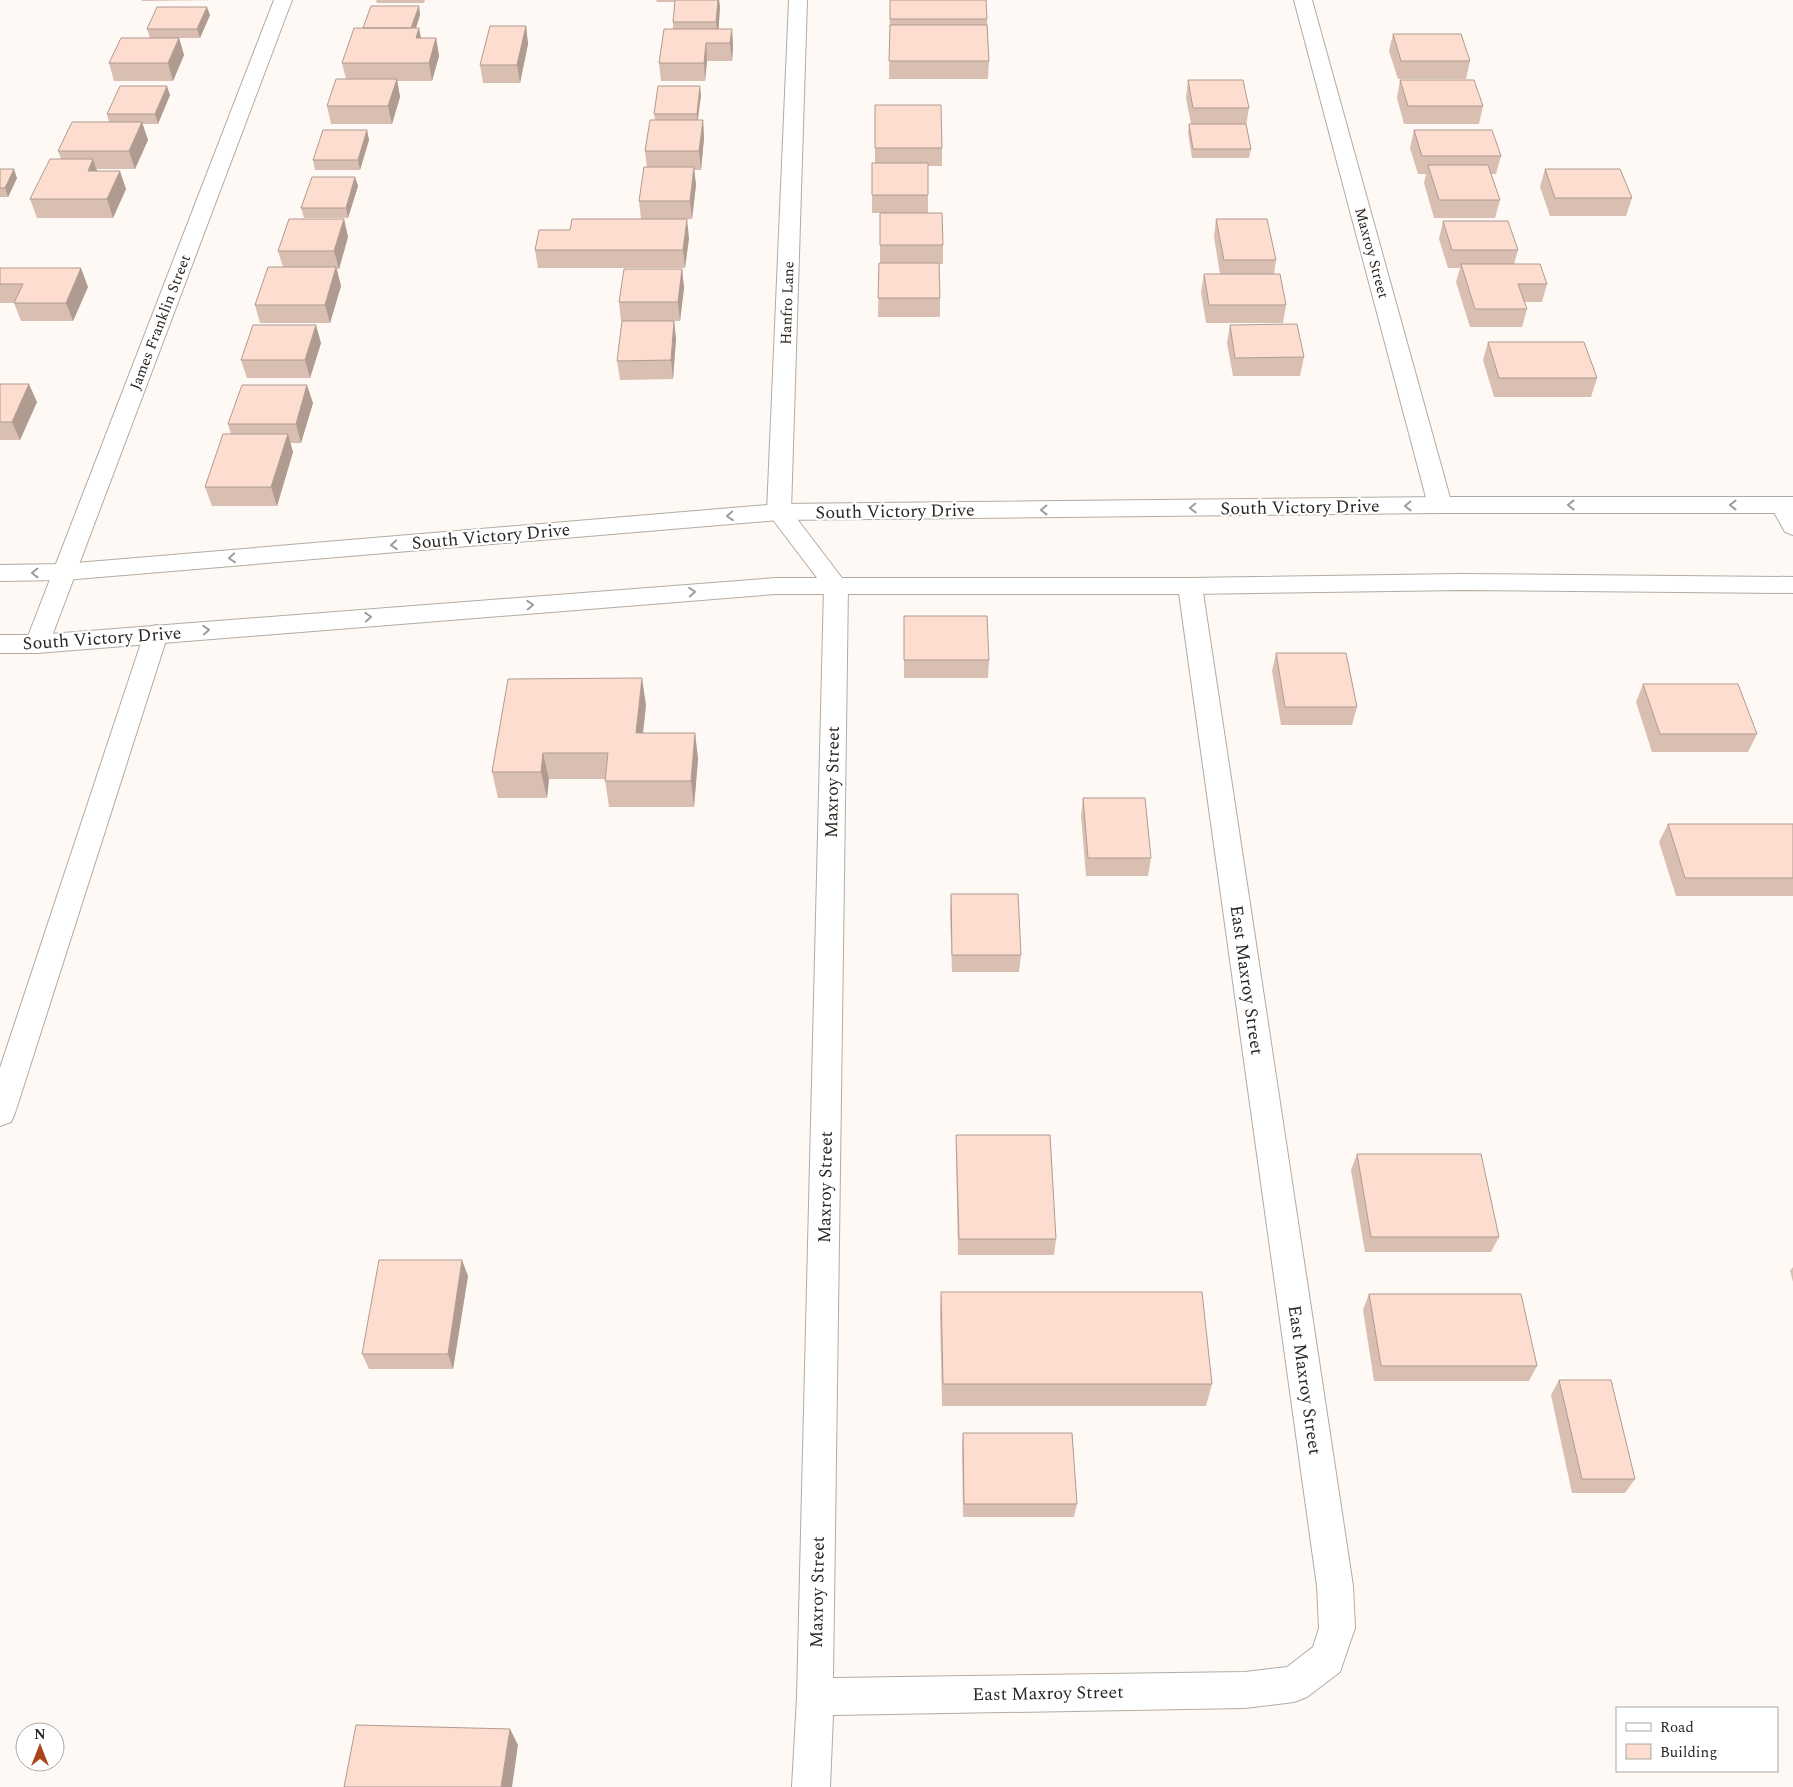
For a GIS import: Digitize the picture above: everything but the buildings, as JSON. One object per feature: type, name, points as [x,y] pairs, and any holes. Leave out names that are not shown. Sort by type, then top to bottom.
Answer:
[{"type":"street","name":"James Franklin Street","points":[[37,644],[283,0]]},
{"type":"street","name":"Hanfro Lane","points":[[779,512],[798,0]]},
{"type":"street","name":"Maxroy Street","points":[[1304,0],[1440,505]]},
{"type":"street","name":"South Victory Drive","points":[[0,573],[64,572],[779,512],[1440,505],[1788,505]]},
{"type":"street","points":[[1788,505],[1793,527]]},
{"type":"street","points":[[779,512],[836,586]]},
{"type":"street","name":"South Victory Drive","points":[[0,644],[37,644],[776,586],[1190,586],[1461,582],[1793,585]]},
{"type":"street","name":"Maxroy Street","points":[[811,1787],[815,1697],[836,586]]},
{"type":"street","name":"East Maxroy Street","points":[[815,1697],[1245,1690],[1294,1684],[1327,1659],[1337,1628],[1333,1566],[1190,586]]},
{"type":"street","points":[[0,1113],[156,634]]}]
